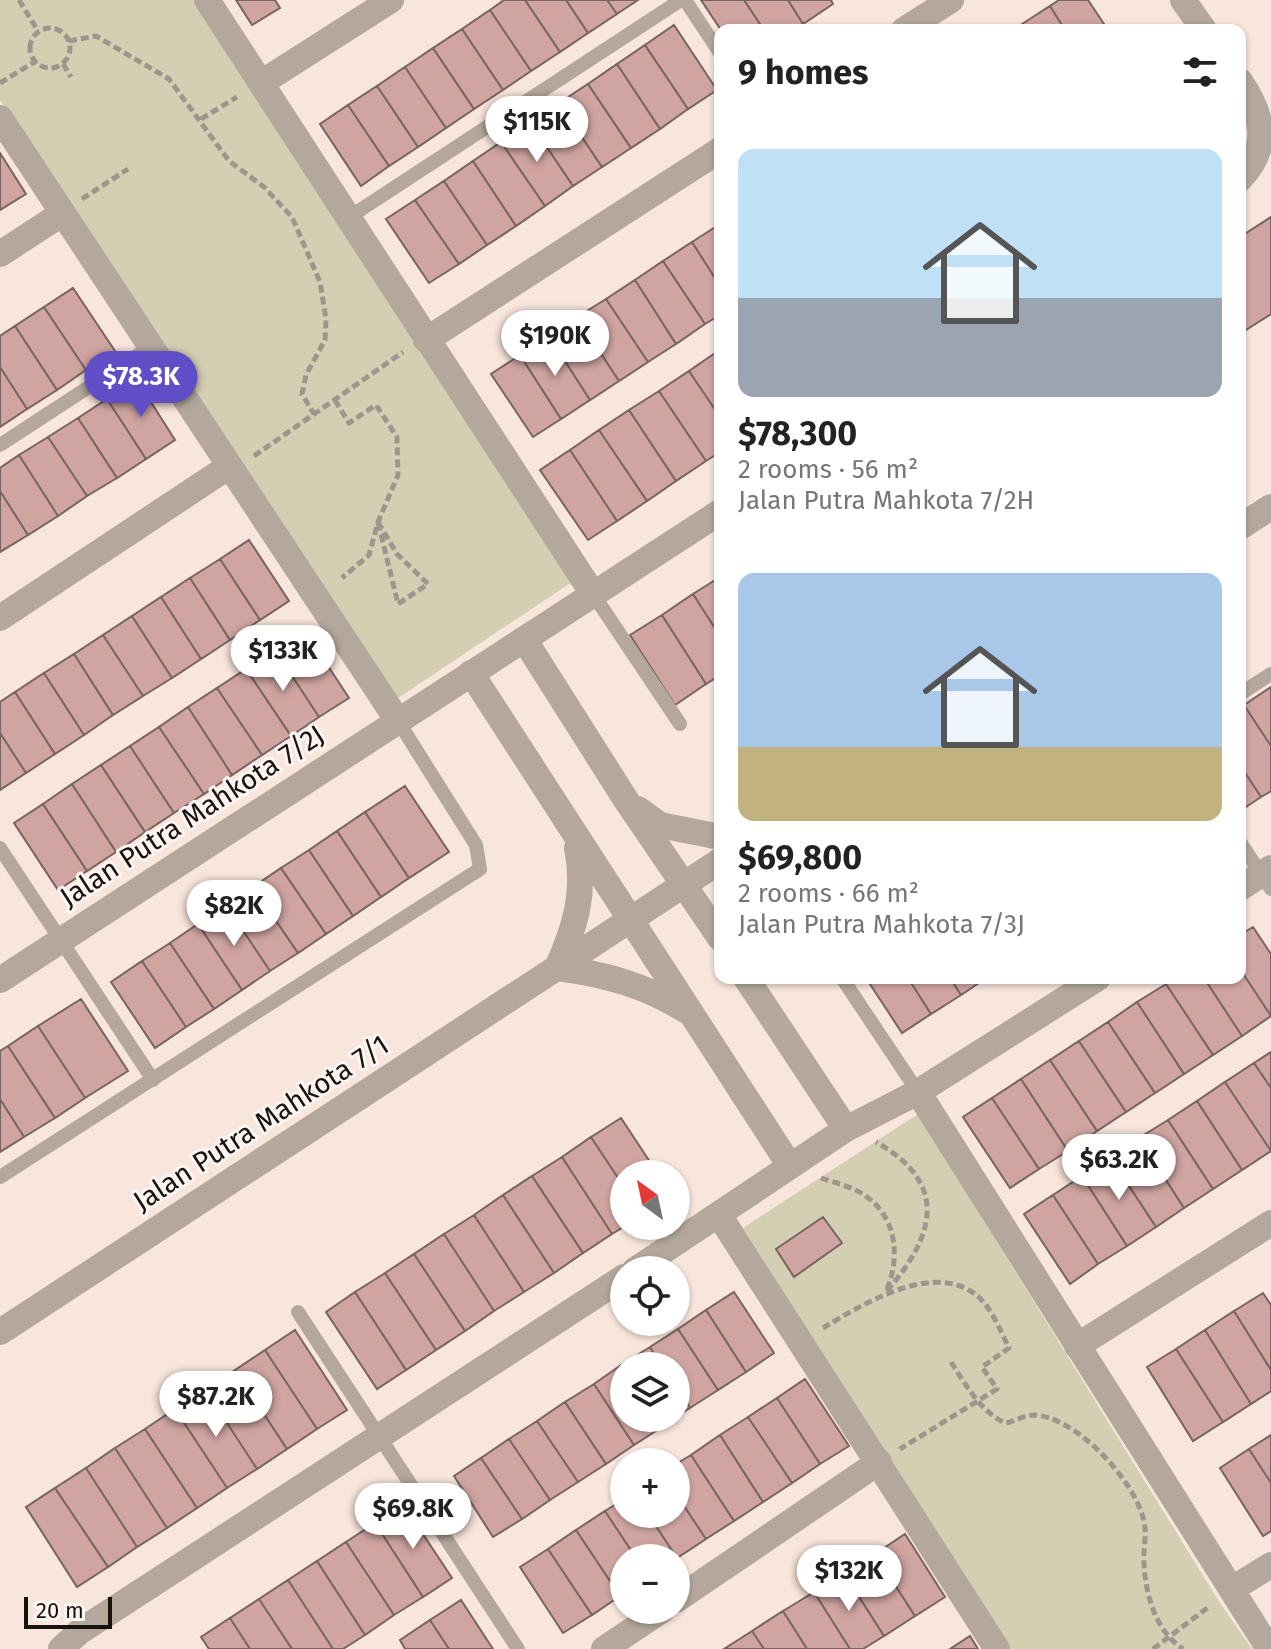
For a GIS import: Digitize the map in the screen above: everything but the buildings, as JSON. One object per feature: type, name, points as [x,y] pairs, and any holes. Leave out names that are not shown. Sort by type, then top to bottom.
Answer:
[{"type":"street","points":[[207,0],[252,88],[348,218],[420,343],[593,594]]},
{"type":"street","points":[[252,88],[391,0]]},
{"type":"street","points":[[913,24],[951,0]]},
{"type":"street","points":[[1183,0],[1200,24]]},
{"type":"street","points":[[1246,91],[1264,126],[1263,145],[1246,172]]},
{"type":"street","points":[[0,118],[67,210],[150,347],[239,463],[398,721]]},
{"type":"street","points":[[420,343],[714,154]]},
{"type":"street","points":[[0,254],[67,210]]},
{"type":"street","points":[[0,618],[239,463]]},
{"type":"street","points":[[1246,523],[1271,507]]},
{"type":"street","name":"Jalan Putra Mahkota 7/2J","points":[[0,980],[714,516]]},
{"type":"street","points":[[524,639],[626,800],[714,929]]},
{"type":"street","points":[[471,673],[790,1166]]},
{"type":"street","points":[[626,800],[660,825],[714,836]]},
{"type":"street","points":[[575,838],[583,874],[582,891],[570,939],[557,968],[616,978],[648,989],[692,1014]]},
{"type":"street","name":"Jalan Putra Mahkota 7/1","points":[[0,1332],[714,865]]},
{"type":"street","points":[[751,984],[846,1129]]},
{"type":"street","points":[[656,1256],[846,1129],[918,1092],[1089,984]]},
{"type":"street","points":[[918,1092],[1269,1649]]},
{"type":"street","points":[[719,1215],[997,1649]]},
{"type":"street","points":[[1077,1346],[1271,1223]]},
{"type":"street","points":[[61,1649],[79,1632],[610,1286]]},
{"type":"street","points":[[690,1590],[879,1462]]},
{"type":"street","points":[[1232,1589],[1271,1565]]},
{"type":"street","points":[[604,1649],[641,1624]]},
{"type":"lane","points":[[348,218],[683,0],[714,44]]},
{"type":"lane","points":[[0,445],[150,347]]},
{"type":"lane","points":[[593,594],[680,724]]},
{"type":"lane","points":[[1246,690],[1271,674]]},
{"type":"lane","points":[[0,1177],[480,869],[476,845],[398,721]]},
{"type":"lane","points":[[0,848],[153,1080]]},
{"type":"lane","points":[[1246,853],[1261,880]]},
{"type":"lane","points":[[846,984],[918,1092]]},
{"type":"lane","points":[[298,1312],[518,1649]]},
{"type":"path","points":[[19,0],[38,31]]},
{"type":"path","points":[[54,29],[69,41],[70,54],[63,64],[50,69],[36,61],[28,42],[38,31],[54,29]]},
{"type":"path","points":[[69,41],[96,36],[169,79],[229,161],[264,187],[292,217],[311,259],[326,319],[325,340],[306,375],[302,394],[314,414]]},
{"type":"path","points":[[0,83],[36,61]]},
{"type":"path","points":[[63,64],[71,77]]},
{"type":"path","points":[[201,119],[252,88]]},
{"type":"path","points":[[67,210],[128,169]]},
{"type":"path","points":[[239,463],[420,343]]},
{"type":"path","points":[[335,400],[349,423],[376,405],[397,437],[398,475],[378,522],[369,555],[342,578]]},
{"type":"path","points":[[378,522],[397,554],[428,584],[398,604],[378,522]]},
{"type":"path","points":[[799,1342],[886,1292],[912,1263],[925,1234],[929,1211],[912,1167],[879,1143],[846,1129]]},
{"type":"path","points":[[790,1166],[865,1195],[884,1212],[897,1255],[886,1292]]},
{"type":"path","points":[[879,1462],[997,1389],[982,1367],[1009,1348],[983,1302],[973,1292],[945,1284],[886,1292]]},
{"type":"path","points":[[951,1362],[977,1401],[1005,1423],[1032,1415],[1061,1424],[1096,1448],[1115,1467],[1144,1521],[1143,1562],[1150,1604],[1168,1639],[1183,1649]]},
{"type":"path","points":[[1153,1649],[1232,1589]]},
{"type":"shaded area","points":[[0,0],[195,0],[575,580],[398,698],[0,100]]},
{"type":"shaded area","points":[[918,1114],[1218,1600],[1252,1649],[1002,1649],[887,1454],[743,1228]]}]
